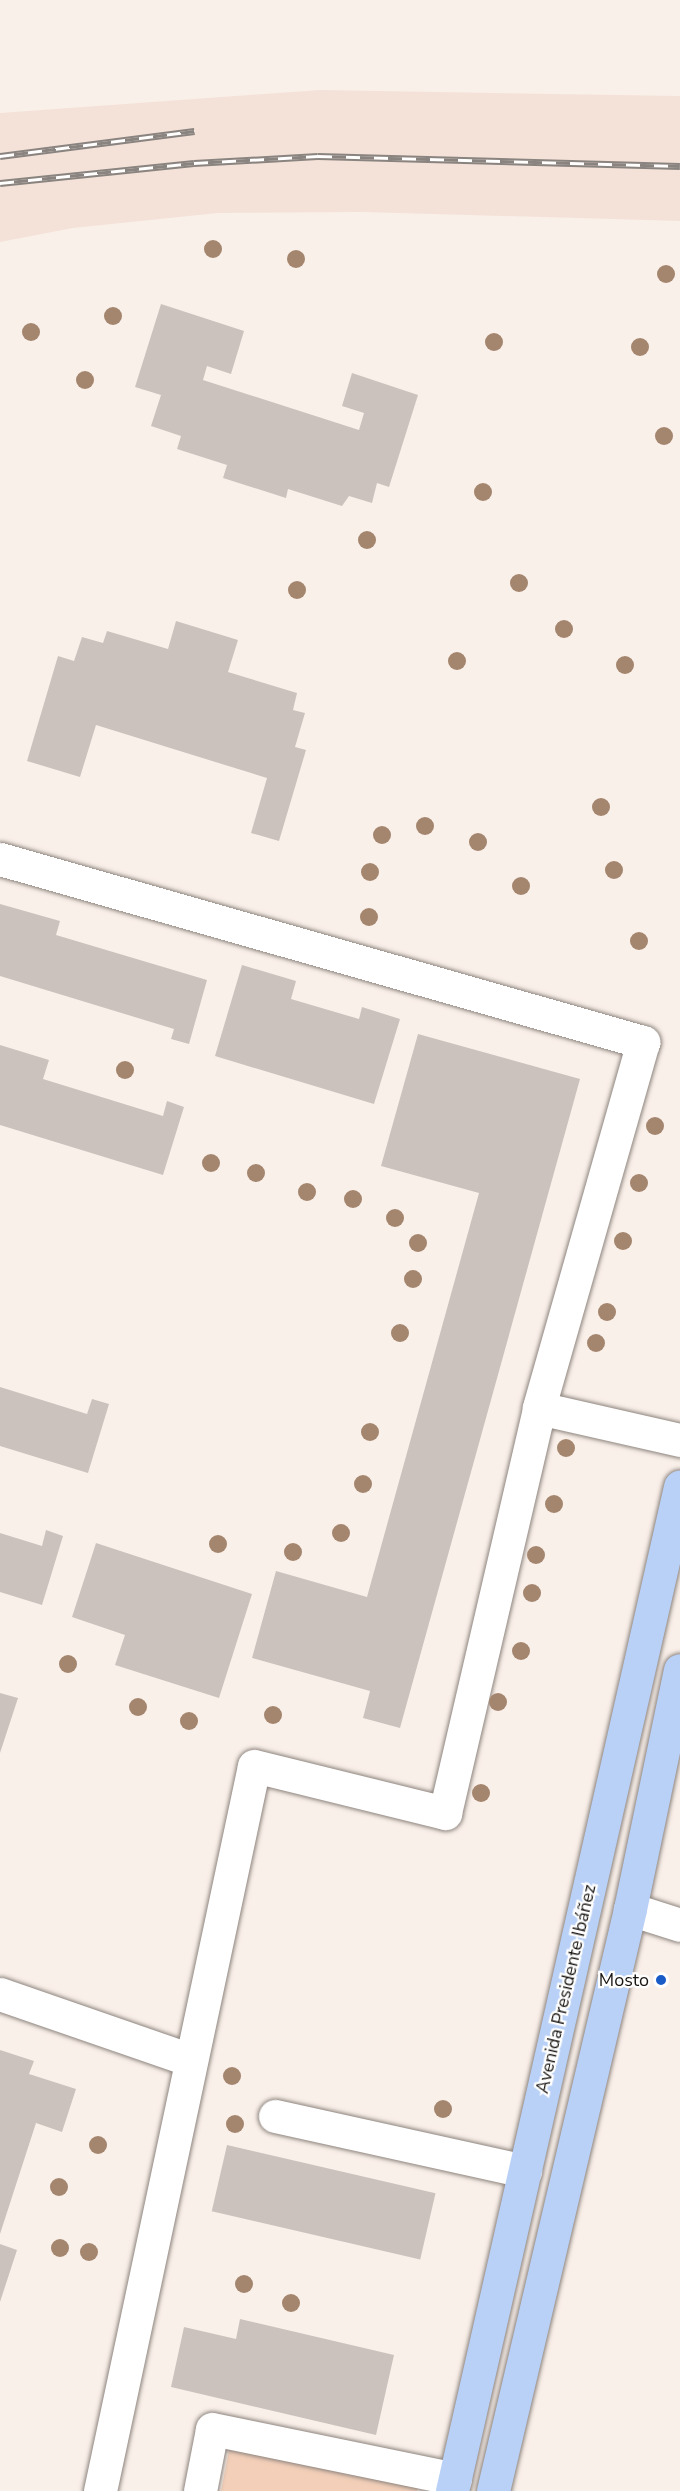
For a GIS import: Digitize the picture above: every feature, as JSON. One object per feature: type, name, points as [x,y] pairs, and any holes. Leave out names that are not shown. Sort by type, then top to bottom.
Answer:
[{"type":"main road","name":"Avenida Presidente Ibáñez","points":[[454,2485],[680,1487]]},
{"type":"main road","points":[[493,2491],[630,1909],[680,1670]]},
{"type":"main road","points":[[584,1911],[614,1905],[630,1909]]},
{"type":"street","points":[[0,859],[643,1042],[539,1408],[445,1813],[254,1766],[100,2491]]},
{"type":"street","points":[[539,1408],[680,1440]]},
{"type":"street","points":[[630,1909],[680,1925]]},
{"type":"street","points":[[0,1994],[191,2060]]},
{"type":"street","points":[[275,2116],[525,2171]]},
{"type":"street","points":[[200,2491],[212,2429],[454,2485]]},
{"type":"shaded area","points":[[320,90],[680,96],[680,221],[363,212],[218,213],[73,228],[0,242],[0,113]]},
{"type":"shaded area","points":[[231,2440],[420,2480],[417,2491],[221,2491]]},
{"type":"building","points":[[161,304],[244,331],[231,374],[207,366],[203,380],[359,430],[364,413],[342,406],[352,373],[418,395],[389,487],[377,483],[372,503],[349,496],[342,506],[288,489],[286,498],[223,478],[227,465],[177,449],[181,436],[151,426],[161,395],[135,387]]},
{"type":"building","points":[[176,621],[238,640],[228,672],[297,693],[293,710],[305,713],[295,747],[306,750],[279,841],[251,833],[267,778],[96,725],[80,777],[27,761],[58,656],[74,661],[82,637],[103,643],[107,631],[168,649]]},
{"type":"building","points":[[0,904],[60,921],[56,935],[207,980],[189,1044],[171,1039],[174,1029],[0,976]]},
{"type":"building","points":[[242,965],[296,981],[291,999],[359,1019],[362,1007],[400,1019],[374,1104],[215,1056]]},
{"type":"building","points":[[418,1034],[580,1079],[400,1728],[363,1718],[370,1691],[252,1658],[276,1571],[367,1597],[479,1193],[381,1166]]},
{"type":"building","points":[[0,1045],[49,1060],[43,1079],[163,1116],[167,1101],[184,1107],[163,1175],[0,1125]]},
{"type":"building","points":[[0,1387],[87,1414],[92,1399],[109,1404],[88,1473],[0,1446]]},
{"type":"building","points":[[46,1530],[63,1536],[42,1605],[0,1592],[0,1533],[42,1546]]},
{"type":"building","points":[[96,1543],[252,1594],[219,1698],[115,1665],[125,1635],[72,1617]]},
{"type":"building","points":[[0,1693],[18,1698],[0,1753]]},
{"type":"building","points":[[0,2050],[34,2061],[29,2074],[76,2089],[62,2132],[36,2123],[0,2234]]},
{"type":"building","points":[[227,2145],[436,2193],[420,2259],[212,2211]]},
{"type":"building","points":[[0,2244],[17,2250],[0,2302]]},
{"type":"building","points":[[240,2319],[394,2355],[376,2435],[171,2387],[184,2327],[236,2339]]},
{"type":"railway","points":[[0,156],[194,131]]},
{"type":"railway","points":[[0,183],[194,163],[318,156],[680,166]]},
{"type":"place","name":"Mosto","points":[[661,1980]]}]
